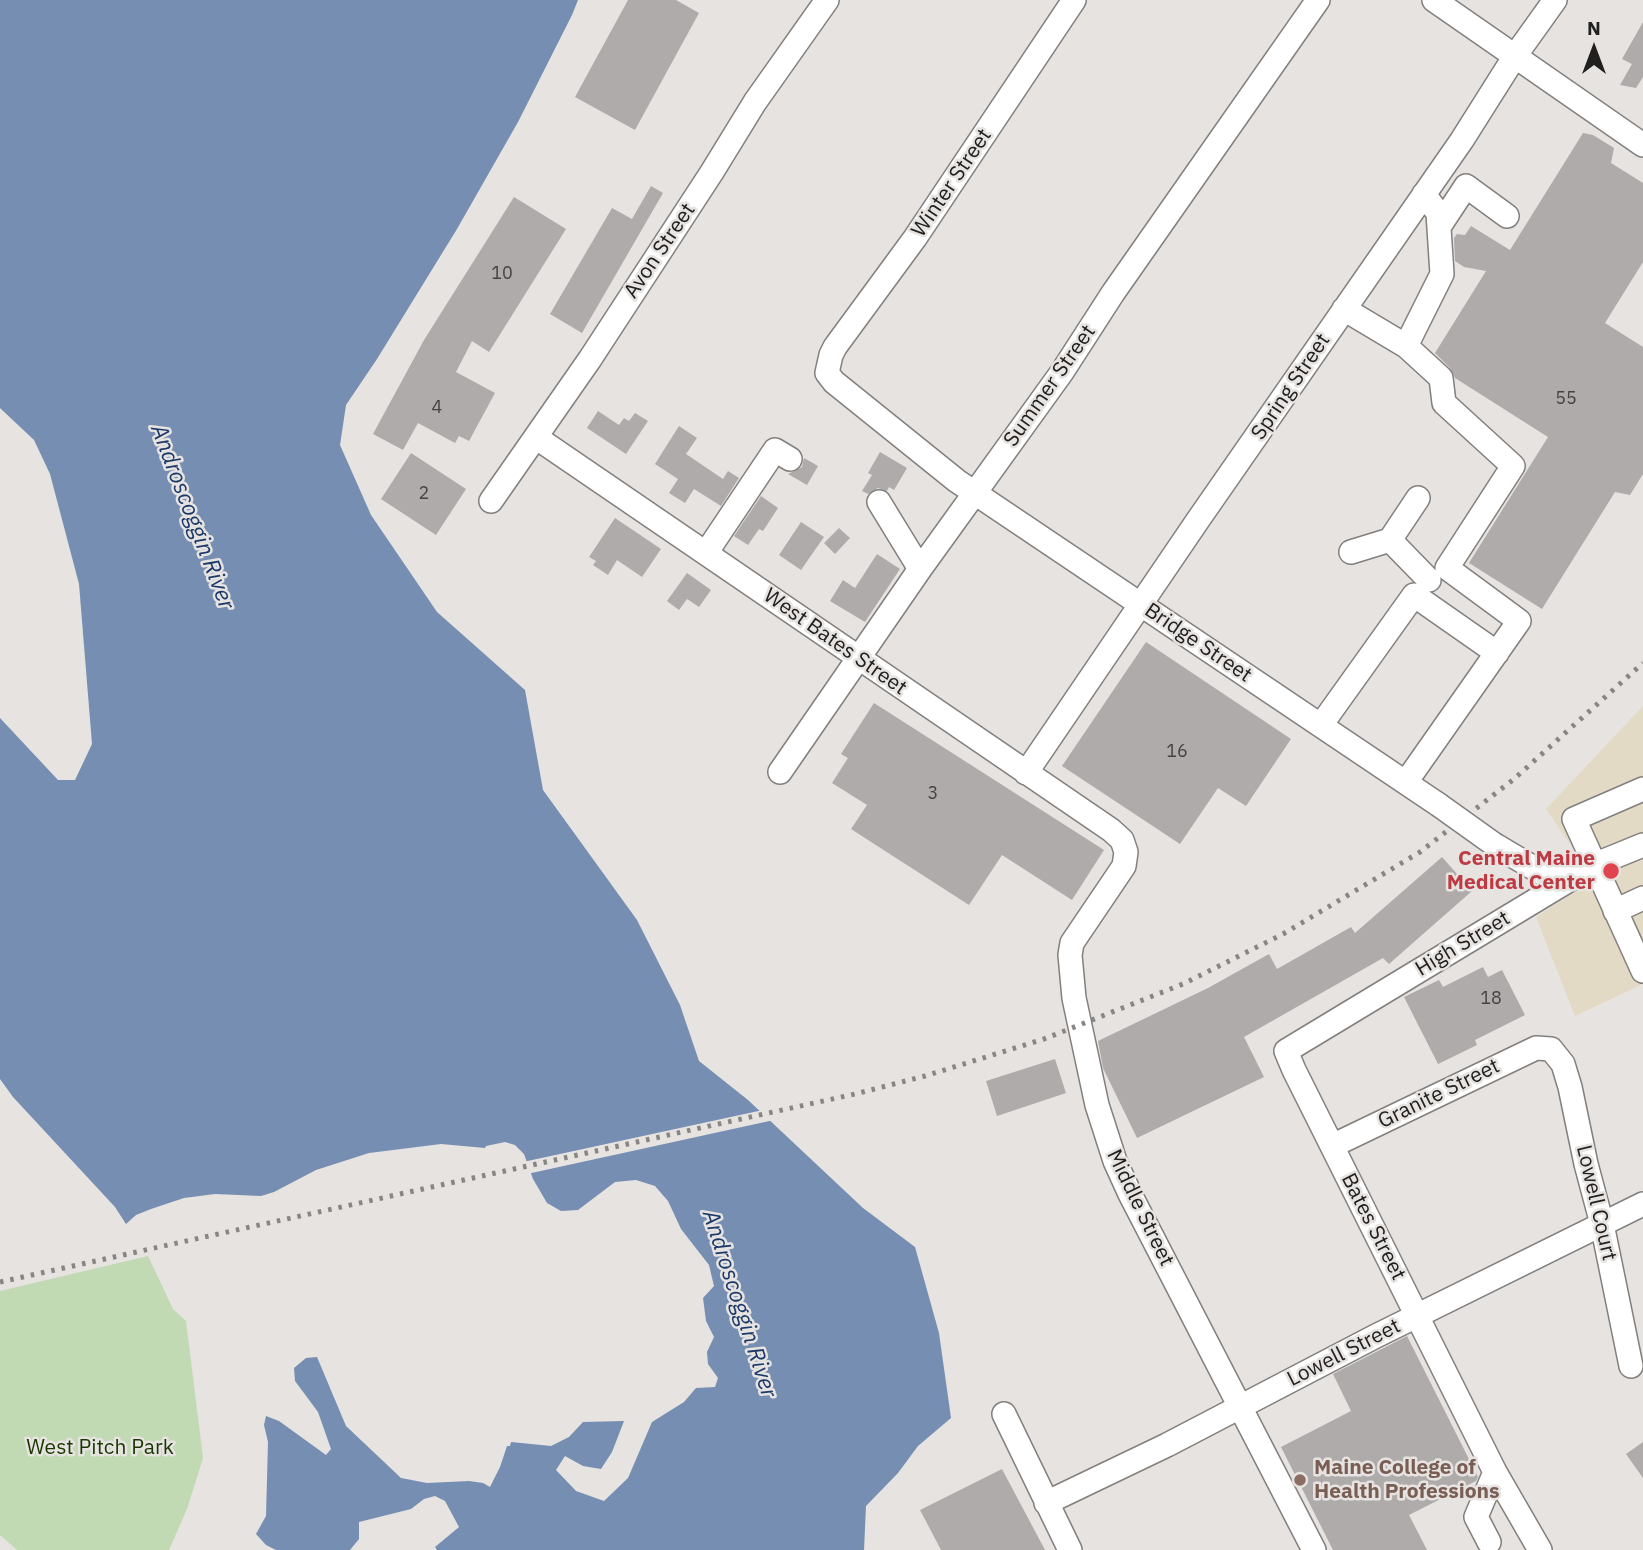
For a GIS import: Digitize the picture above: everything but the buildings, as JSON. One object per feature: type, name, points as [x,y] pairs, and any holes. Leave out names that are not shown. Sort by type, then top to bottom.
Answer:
[{"type":"street","name":"Avon Street","points":[[491,501],[537,438],[755,102],[827,0]]},
{"type":"street","name":"Winter Street","points":[[829,364],[831,355],[852,322],[915,238],[1074,0]]},
{"type":"street","name":"Summer Street","points":[[780,772],[920,569],[1062,372],[1175,204],[1204,166],[1262,76],[1318,0]]},
{"type":"street","points":[[1434,0],[1643,145]]},
{"type":"street","name":"Spring Street","points":[[1026,773],[1555,0]]},
{"type":"street","points":[[1439,227],[1466,186],[1507,216]]},
{"type":"street","points":[[1406,346],[1442,274],[1438,213],[1424,194]]},
{"type":"street","points":[[1321,724],[1513,466],[1444,403],[1440,378],[1406,346],[1344,309]]},
{"type":"street","name":"Bridge Street","points":[[829,364],[827,373],[834,382],[976,494],[1155,616],[1321,724],[1495,845],[1532,869],[1553,876],[1573,874],[1594,865]]},
{"type":"street","name":"West Bates Street","points":[[537,438],[1111,830],[1122,840],[1126,852]]},
{"type":"street","points":[[706,553],[775,450],[790,459]]},
{"type":"street","points":[[1351,552],[1390,540],[1418,498]]},
{"type":"street","points":[[879,502],[920,569]]},
{"type":"street","points":[[1390,540],[1497,653]]},
{"type":"street","points":[[1406,782],[1519,621],[1430,581]]},
{"type":"street","points":[[1643,789],[1574,819],[1643,971]]},
{"type":"street","name":"High Street","points":[[1286,1051],[1594,865],[1643,845]]},
{"type":"street","name":"Middle Street","points":[[1126,852],[1121,872],[1072,943],[1070,955],[1074,998],[1097,1105],[1115,1161],[1314,1550]]},
{"type":"street","points":[[1615,911],[1643,898]]},
{"type":"street","name":"Granite Street","points":[[1332,1146],[1536,1048],[1548,1048]]},
{"type":"street","name":"Lowell Court","points":[[1548,1048],[1559,1056],[1570,1087],[1631,1366]]},
{"type":"street","name":"Bates Street","points":[[1286,1051],[1495,1472],[1540,1550]]},
{"type":"street","name":"Lowell Street","points":[[1046,1503],[1643,1204]]},
{"type":"street","points":[[1004,1414],[1070,1550]]},
{"type":"street","points":[[1495,1472],[1476,1517],[1492,1546],[1523,1519]]},
{"type":"shaded area","name":"Central Maine Medical Center","points":[[1643,706],[1643,984],[1575,1016],[1536,917],[1582,888],[1577,854],[1546,809]]},
{"type":"green space","name":"West Pitch Park","points":[[148,1256],[173,1309],[186,1321],[203,1458],[187,1509],[169,1550],[17,1550],[0,1535],[0,1291]]},
{"type":"water","name":"Androscoggin River","points":[[0,0],[578,0],[518,122],[457,229],[346,405],[340,445],[371,515],[437,612],[525,690],[543,790],[637,920],[680,1005],[699,1061],[748,1100],[863,1208],[915,1247],[939,1333],[951,1418],[918,1446],[898,1473],[866,1506],[864,1550],[437,1550],[435,1547],[459,1527],[445,1501],[435,1496],[424,1499],[411,1509],[359,1522],[359,1539],[350,1550],[276,1550],[266,1545],[256,1534],[266,1516],[266,1416],[279,1421],[326,1455],[331,1449],[318,1412],[295,1381],[294,1368],[306,1358],[317,1357],[346,1426],[401,1478],[427,1483],[469,1481],[490,1487],[511,1442],[551,1446],[569,1437],[583,1422],[624,1421],[612,1452],[601,1469],[583,1466],[565,1456],[556,1470],[576,1491],[604,1501],[628,1478],[652,1422],[684,1402],[696,1388],[715,1387],[718,1378],[708,1364],[707,1352],[714,1337],[706,1321],[703,1298],[714,1286],[709,1265],[681,1229],[668,1201],[655,1186],[636,1180],[615,1182],[578,1210],[561,1211],[547,1203],[533,1179],[524,1154],[515,1145],[505,1142],[485,1148],[441,1144],[369,1153],[316,1170],[261,1196],[215,1194],[184,1198],[136,1215],[126,1224],[115,1207],[13,1097],[0,1079],[0,718],[58,780],[75,780],[92,744],[79,584],[50,474],[34,440],[0,408]]},
{"type":"pier","points":[[763,1110],[774,1120],[527,1174],[523,1162]]},
{"type":"railway","points":[[0,1282],[855,1094],[925,1076],[1044,1039],[1183,984],[1283,934],[1420,852],[1514,779],[1643,663]]},
{"type":"place","name":"Central Maine Medical Center","points":[[1611,871]]},
{"type":"place","name":"Maine College of Health Professions","points":[[1300,1480]]}]
